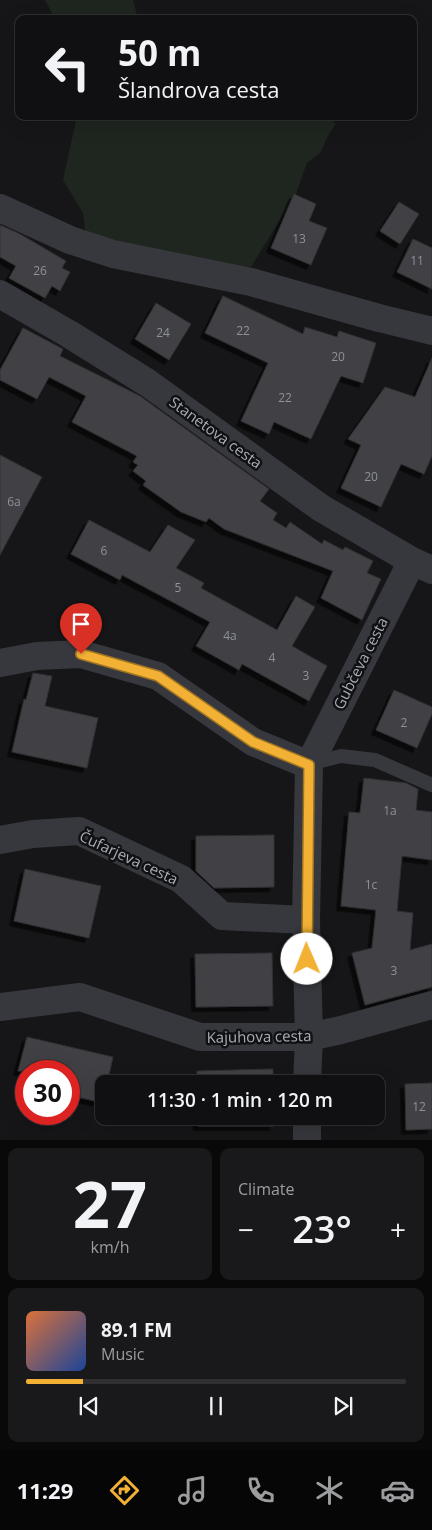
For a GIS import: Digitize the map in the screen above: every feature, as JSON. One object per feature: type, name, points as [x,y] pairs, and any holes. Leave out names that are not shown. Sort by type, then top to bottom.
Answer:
[{"type":"street","points":[[0,208],[70,240],[113,254],[251,282],[432,331]]},
{"type":"street","name":"Stanetova cesta","points":[[0,294],[148,383],[321,508],[422,566]]},
{"type":"street","name":"Gubčeva cesta","points":[[309,765],[422,566]]},
{"type":"street","points":[[0,663],[37,656],[81,654],[158,676],[253,742],[309,765],[306,920],[307,1075]]},
{"type":"street","name":"Čufarjeva cesta","points":[[0,840],[34,834],[79,831],[181,879],[222,916],[306,920]]},
{"type":"street","name":"Kajuhova cesta","points":[[0,1007],[80,997],[200,1038],[308,1037],[432,1005]]},
{"type":"street","points":[[307,1125],[307,1140]]},
{"type":"lane","points":[[309,765],[341,756],[375,760],[432,785]]},
{"type":"shaded area","points":[[45,0],[133,0],[137,15],[53,15]]},
{"type":"shaded area","points":[[76,120],[331,120],[336,124],[320,153],[307,163],[296,194],[251,267],[207,264],[86,236],[83,213],[63,180]]},
{"type":"building","points":[[294,194],[316,204],[309,221],[327,228],[311,265],[271,248]]},
{"type":"building","points":[[399,202],[419,214],[400,244],[380,231]]},
{"type":"building","points":[[0,225],[20,234],[66,261],[62,268],[70,272],[60,291],[52,286],[45,298],[9,278],[16,266],[0,257]]},
{"type":"building","points":[[413,239],[432,248],[432,289],[397,272]]},
{"type":"building","points":[[223,296],[303,334],[305,327],[337,337],[339,331],[376,343],[363,383],[341,376],[311,439],[274,422],[269,434],[241,421],[268,363],[205,333]]},
{"type":"building","points":[[156,303],[191,324],[169,360],[135,339]]},
{"type":"building","points":[[23,328],[63,349],[60,356],[140,396],[269,489],[260,501],[277,513],[273,520],[286,528],[290,522],[322,544],[324,540],[343,550],[345,547],[373,561],[367,573],[381,579],[362,620],[321,598],[333,571],[224,529],[209,518],[206,522],[181,512],[143,485],[146,481],[133,471],[138,465],[133,462],[137,456],[72,422],[86,396],[49,377],[37,399],[0,380],[0,370]]},
{"type":"building","points":[[432,358],[432,456],[424,474],[401,464],[381,507],[341,488],[361,445],[348,439],[385,387],[415,397]]},
{"type":"building","points":[[0,455],[42,477],[0,555]]},
{"type":"building","points":[[89,520],[150,552],[168,525],[195,540],[176,568],[204,583],[201,588],[277,630],[296,596],[315,607],[292,646],[327,666],[309,701],[242,664],[239,670],[196,646],[210,622],[122,575],[120,580],[71,554]]},
{"type":"building","points":[[33,673],[52,676],[45,706],[98,718],[87,768],[12,752],[24,699],[26,700]]},
{"type":"building","points":[[394,690],[432,707],[432,714],[417,748],[376,730]]},
{"type":"building","points":[[364,778],[406,783],[418,789],[416,810],[432,812],[432,860],[402,856],[397,911],[413,913],[410,950],[432,944],[432,987],[365,1005],[352,953],[372,948],[376,910],[341,906],[349,812],[360,813]]},
{"type":"building","points":[[274,835],[274,887],[214,888],[196,871],[196,836]]},
{"type":"building","points":[[25,869],[101,886],[89,938],[14,921]]},
{"type":"building","points":[[272,953],[273,1006],[196,1007],[195,954]]},
{"type":"building","points":[[27,1037],[113,1057],[109,1075],[95,1075],[95,1101],[80,1098],[80,1060],[21,1060]]},
{"type":"building","points":[[273,1069],[273,1075],[197,1075],[197,1071]]},
{"type":"building","points":[[432,1083],[432,1129],[406,1130],[405,1084]]},
{"type":"building","points":[[198,1125],[274,1125],[274,1126]]},
{"type":"route","points":[[81,654],[158,676],[253,742],[309,765],[307,959]]}]
